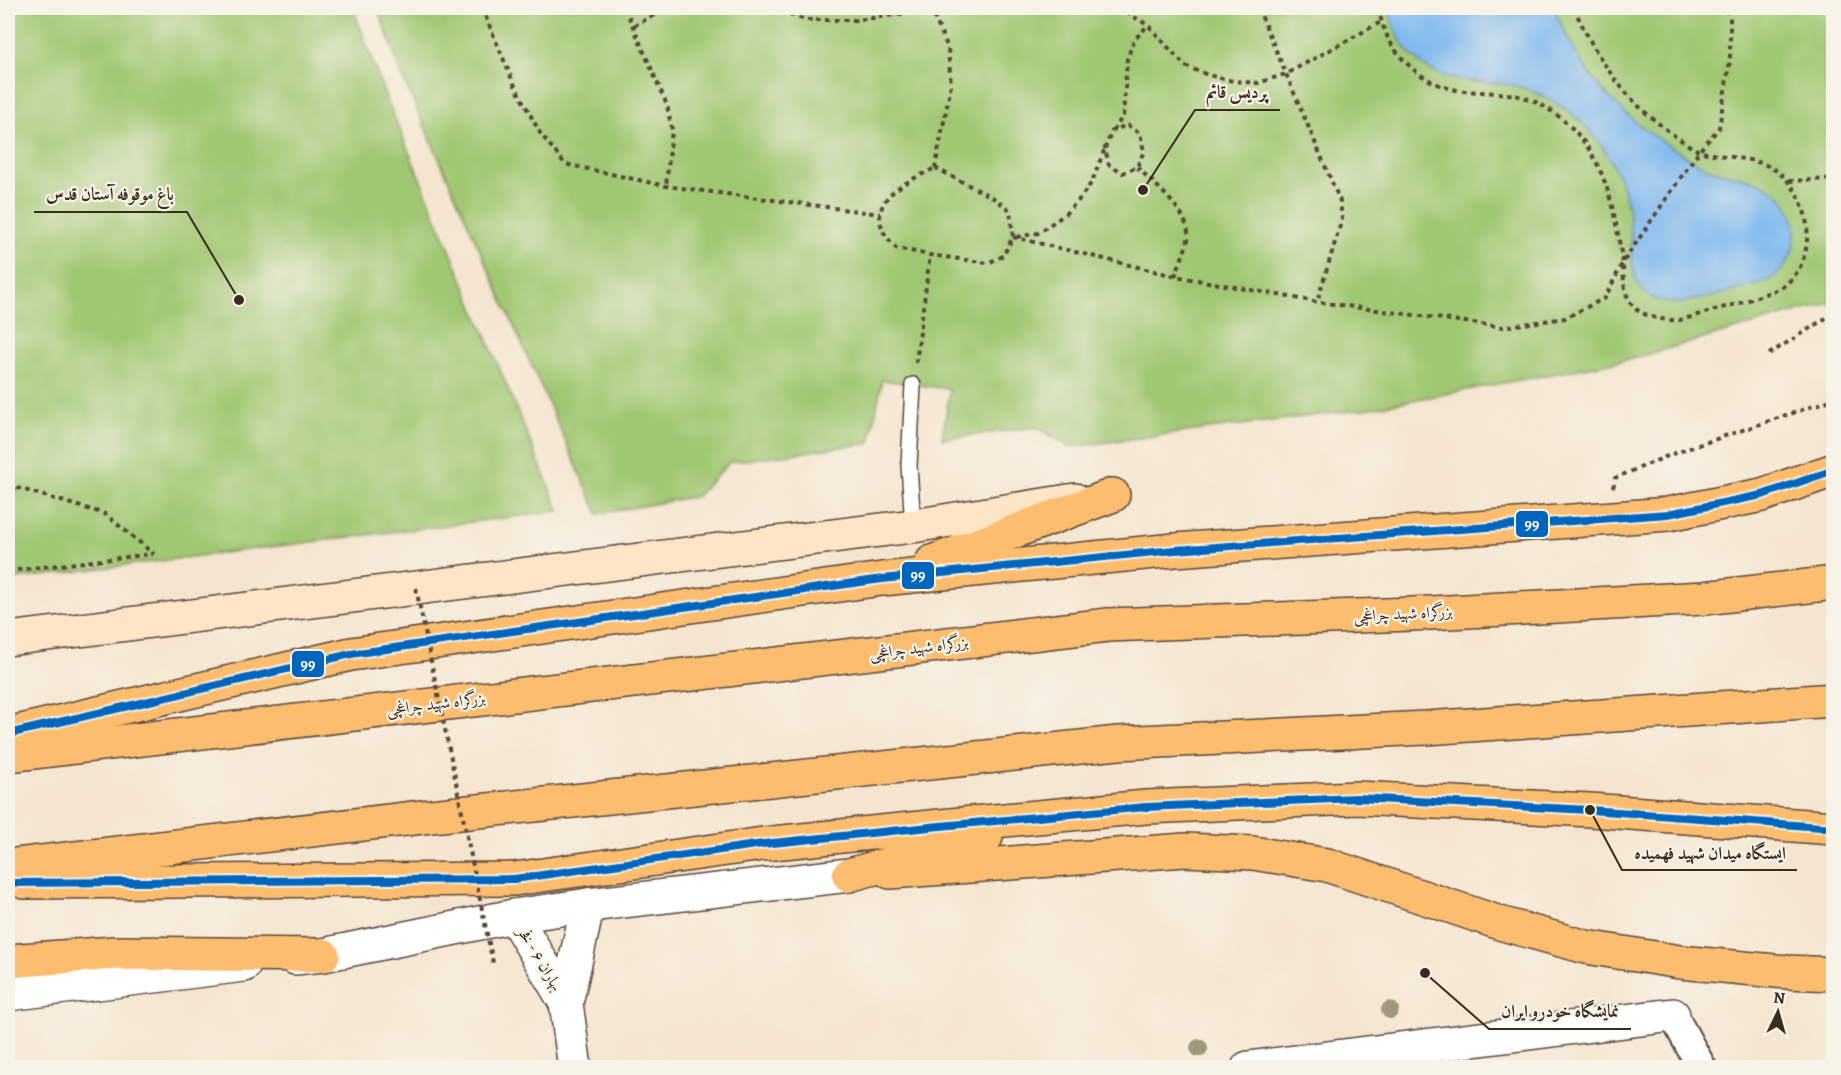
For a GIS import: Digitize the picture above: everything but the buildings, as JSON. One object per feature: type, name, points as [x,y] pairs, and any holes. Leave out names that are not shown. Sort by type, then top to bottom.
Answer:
[{"type":"main road","points":[[8,734],[351,654],[882,579],[1175,550],[1668,514],[1762,495],[1833,470]]},
{"type":"main road","points":[[8,639],[923,524],[1113,495],[882,579]]},
{"type":"main road","name":"بزرگراه شهید چراغچی","points":[[8,755],[1108,625],[1412,614],[1704,598],[1833,583]]},
{"type":"main road","points":[[8,866],[432,816],[1118,743],[1426,728],[1833,700]]},
{"type":"main road","points":[[8,883],[514,879],[763,844],[1068,814],[1146,807],[1357,798],[1590,810],[1833,828]]},
{"type":"main road","points":[[849,875],[1068,814]]},
{"type":"main road","points":[[849,875],[1185,850],[1253,853],[1327,865],[1503,924],[1586,947],[1680,962],[1833,974]]},
{"type":"main road","points":[[8,961],[114,953],[323,955]]},
{"type":"street","points":[[8,994],[323,955],[514,916],[588,905],[849,875]]},
{"type":"street","name":"بهاران ۶ - فخر","points":[[575,1068],[566,1003],[588,905]]},
{"type":"street","name":"بهاران ۶ - فخر","points":[[514,916],[566,1003]]},
{"type":"street","points":[[1248,1068],[1672,1015],[1702,1068]]},
{"type":"lane","points":[[913,385],[909,466],[923,524]]},
{"type":"path","points":[[482,8],[514,84],[540,133],[565,164],[666,186],[880,214]]},
{"type":"path","points":[[626,8],[667,105],[672,130],[666,186]]},
{"type":"path","points":[[634,26],[658,13],[700,8]]},
{"type":"path","points":[[764,8],[777,10],[805,21],[858,20],[901,14],[904,8]]},
{"type":"path","points":[[930,8],[948,48],[951,85],[935,168]]},
{"type":"path","points":[[1118,8],[1148,25],[1185,66],[1208,75],[1258,84],[1286,74],[1381,22]]},
{"type":"path","points":[[1258,8],[1340,201],[1342,219],[1317,302]]},
{"type":"path","points":[[1379,8],[1381,22],[1396,53],[1413,69],[1435,84],[1458,90],[1506,94],[1534,101],[1557,116],[1585,142],[1601,169],[1611,203],[1623,262],[1623,289],[1635,308],[1655,317],[1676,320],[1749,300],[1786,285],[1805,258],[1808,233],[1803,205],[1788,181],[1767,165],[1699,151],[1652,119],[1630,98],[1594,51],[1574,8]]},
{"type":"path","points":[[1013,237],[1175,276],[1317,302],[1503,327],[1565,318],[1605,298],[1623,262],[1699,151],[1719,128],[1730,60],[1730,19],[1725,8]]},
{"type":"path","points":[[1013,237],[1038,233],[1065,215],[1092,182],[1112,131],[1123,116],[1127,59],[1134,40],[1148,25]]},
{"type":"path","points":[[1105,148],[1109,165],[1123,173],[1137,167],[1144,151],[1140,133],[1127,125],[1112,131]]},
{"type":"path","points":[[1137,167],[1180,211],[1185,221],[1188,238],[1175,276]]},
{"type":"path","points":[[935,168],[992,197],[1010,210],[1013,237],[1003,256],[988,262],[930,255],[896,248],[882,230],[880,214],[890,193],[935,168]]},
{"type":"path","points":[[1788,181],[1833,178]]},
{"type":"path","points":[[913,385],[930,255]]},
{"type":"path","points":[[1769,354],[1833,313]]},
{"type":"path","points":[[1608,519],[1615,478],[1676,453],[1833,399]]},
{"type":"path","points":[[8,485],[105,514],[154,554],[8,571]]},
{"type":"path","points":[[416,588],[493,963]]},
{"type":"green space","points":[[8,8],[353,8],[383,90],[559,511],[8,580]]},
{"type":"green space","points":[[378,8],[1833,8],[1833,302],[1631,359],[1366,409],[1069,447],[1037,427],[942,439],[950,389],[882,380],[870,443],[730,462],[697,496],[598,514],[403,78]]},
{"type":"water","points":[[1389,8],[1554,8],[1575,52],[1588,71],[1602,90],[1636,122],[1700,164],[1712,170],[1759,183],[1780,196],[1788,206],[1795,224],[1793,250],[1788,261],[1782,270],[1764,282],[1705,298],[1681,303],[1660,301],[1647,294],[1638,284],[1634,271],[1628,207],[1622,185],[1607,154],[1586,127],[1564,108],[1529,90],[1505,84],[1461,80],[1434,72],[1423,65],[1404,46],[1397,34]]},
{"type":"transit line","name":"99","points":[[8,734],[351,654],[882,579],[1175,550],[1668,514],[1762,495],[1834,470]]},
{"type":"transit line","name":"99","points":[[8,883],[514,879],[763,844],[940,826],[1146,807],[1357,798],[1590,810],[1834,828]]},
{"type":"place","name":"پردیس قائم","points":[[1143,190]]},
{"type":"place","name":"باغ موقوفه آستان قدس","points":[[239,300]]},
{"type":"place","name":"ایستگاه میدان شهید فهمیده","points":[[1590,810]]},
{"type":"place","name":"نمایشگاه خودرو ایران","points":[[1425,973]]}]
